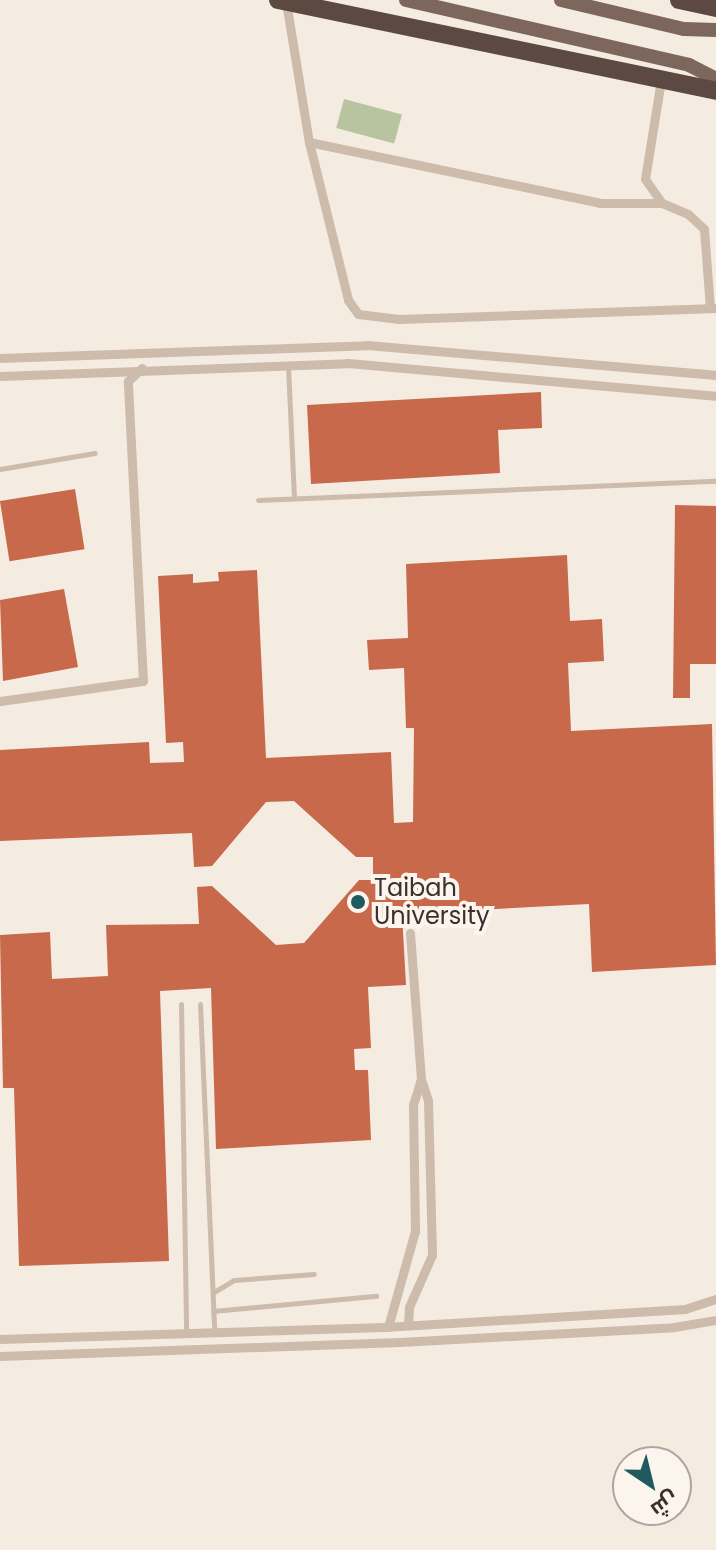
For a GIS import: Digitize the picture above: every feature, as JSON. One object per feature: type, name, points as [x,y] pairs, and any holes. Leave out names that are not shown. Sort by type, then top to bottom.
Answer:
[{"type":"highway","points":[[679,0],[716,8]]},
{"type":"highway","points":[[282,1],[716,91]]},
{"type":"main road","points":[[406,0],[689,65],[716,79]]},
{"type":"main road","points":[[561,0],[684,29],[716,30]]},
{"type":"street","points":[[282,1],[309,142],[348,300],[358,314],[399,319],[713,308],[704,229],[688,214],[662,203],[600,203],[309,142]]},
{"type":"street","points":[[661,80],[645,179],[662,203]]},
{"type":"street","points":[[0,358],[367,345],[716,375]]},
{"type":"street","points":[[0,376],[142,368],[399,365],[716,396]]},
{"type":"street","points":[[0,701],[143,681],[128,381],[142,368]]},
{"type":"street","points":[[640,387],[642,368]]},
{"type":"street","points":[[408,1325],[409,1307],[432,1255],[428,1101],[421,1079],[410,933]]},
{"type":"street","points":[[388,1327],[415,1231],[413,1105],[421,1079]]},
{"type":"street","points":[[0,1339],[388,1327],[685,1309],[716,1299]]},
{"type":"street","points":[[0,1356],[400,1342],[674,1327],[716,1320]]},
{"type":"lane","points":[[288,365],[294,498]]},
{"type":"lane","points":[[0,469],[95,453]]},
{"type":"lane","points":[[258,500],[716,481]]},
{"type":"lane","points":[[181,1004],[186,1331]]},
{"type":"lane","points":[[200,1004],[214,1332]]},
{"type":"lane","points":[[213,1293],[234,1280],[314,1274]]},
{"type":"lane","points":[[213,1311],[376,1296]]},
{"type":"green space","points":[[344,99],[402,115],[394,144],[336,128]]},
{"type":"building","points":[[541,392],[542,428],[498,430],[500,473],[311,484],[307,405]]},
{"type":"building","points":[[75,489],[85,549],[9,561],[0,501]]},
{"type":"building","points":[[675,505],[716,506],[716,664],[690,664],[690,698],[673,698]]},
{"type":"building","points":[[567,555],[570,621],[602,619],[604,661],[568,663],[571,731],[712,724],[716,965],[592,972],[589,904],[402,914],[406,985],[368,987],[371,1048],[354,1049],[355,1070],[368,1070],[371,1140],[216,1149],[211,988],[160,991],[169,1261],[19,1266],[14,1088],[3,1088],[0,935],[50,932],[52,979],[108,976],[106,925],[199,924],[197,887],[212,886],[276,945],[304,943],[359,880],[373,880],[373,857],[356,857],[294,801],[266,802],[212,866],[194,867],[192,833],[0,841],[0,750],[149,742],[150,763],[184,762],[183,742],[166,743],[158,576],[193,574],[193,583],[219,581],[218,572],[257,570],[266,758],[391,752],[394,823],[413,822],[414,728],[406,728],[404,668],[369,670],[367,640],[408,638],[406,564]]},
{"type":"building","points":[[64,589],[78,667],[3,681],[0,600]]},
{"type":"place","name":"Taibah University","points":[[358,902]]}]
